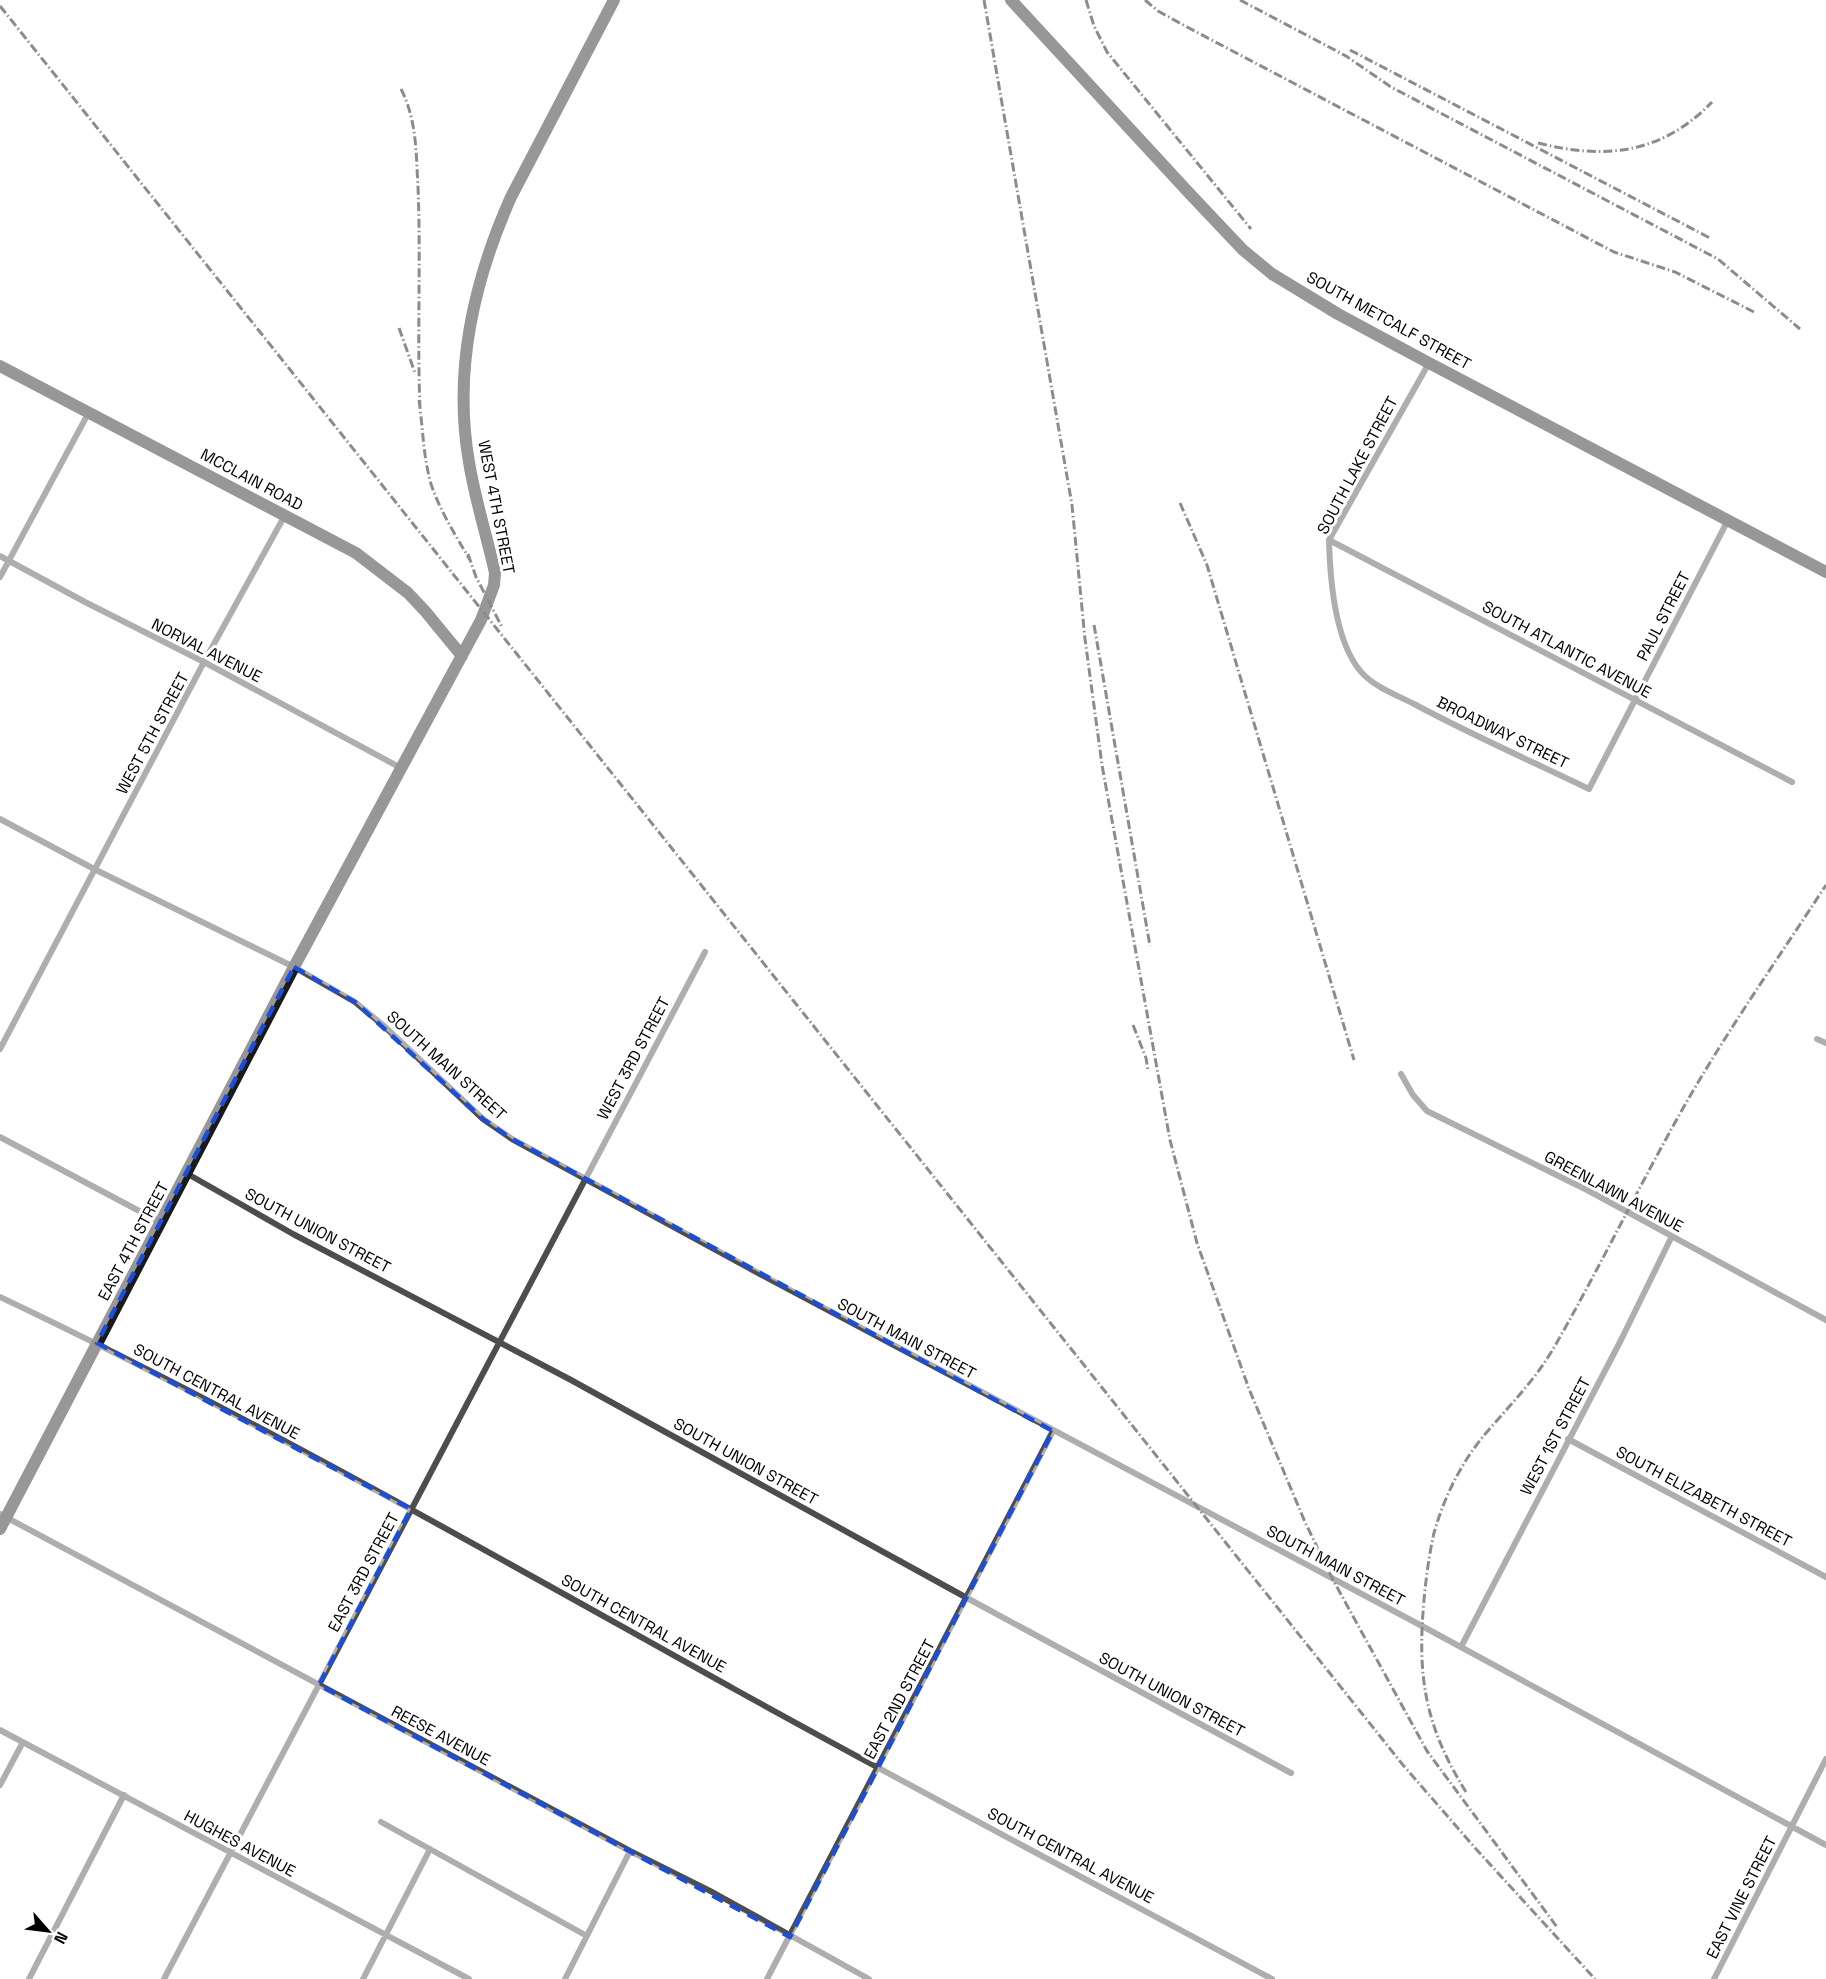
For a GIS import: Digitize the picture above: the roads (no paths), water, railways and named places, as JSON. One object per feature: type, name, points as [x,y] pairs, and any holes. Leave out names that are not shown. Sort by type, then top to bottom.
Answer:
[{"type":"street","name":"WEST 4TH STREET","points":[[294,967],[481,620],[494,585],[495,573],[468,460],[465,419],[466,345],[477,287],[497,228],[511,197],[614,0]]},
{"type":"street","name":"SOUTH METCALF STREET","points":[[1011,0],[1190,194],[1250,256],[1272,274],[1338,314],[1429,363],[1826,572]]},
{"type":"street","name":"SOUTH LAKE STREET","points":[[1406,699],[1365,676],[1348,649],[1340,630],[1330,566],[1329,540],[1429,363]]},
{"type":"street","name":"MCCLAIN ROAD","points":[[0,366],[356,553],[394,580],[425,611],[462,656]]},
{"type":"street","points":[[0,577],[89,412]]},
{"type":"street","name":"WEST 5TH STREET","points":[[0,1049],[204,662],[285,515]]},
{"type":"street","name":"PAUL STREET","points":[[1589,789],[1728,520]]},
{"type":"street","name":"SOUTH ATLANTIC AVENUE","points":[[1329,540],[1792,782]]},
{"type":"street","name":"NORVAL AVENUE","points":[[0,556],[401,768]]},
{"type":"street","name":"BROADWAY STREET","points":[[1406,699],[1469,732],[1589,789]]},
{"type":"street","name":"SOUTH MAIN STREET","points":[[0,819],[96,870],[294,967],[355,1002],[384,1026],[483,1119],[512,1139],[770,1280],[1461,1647],[1826,1845]]},
{"type":"street","name":"WEST 3RD STREET","points":[[585,1177],[705,952]]},
{"type":"street","name":"EAST 4TH STREET","points":[[0,1529],[3,1516],[98,1343],[294,967]]},
{"type":"street","points":[[1817,1039],[1826,1044]]},
{"type":"street","name":"GREENLAWN AVENUE","points":[[1401,1074],[1413,1095],[1427,1111],[1588,1191],[1826,1320]]},
{"type":"street","points":[[0,1137],[161,1222]]},
{"type":"street","name":"SOUTH UNION STREET","points":[[186,1173],[293,1234],[499,1341],[1291,1773]]},
{"type":"street","name":"EAST 3RD STREET","points":[[164,1979],[585,1177]]},
{"type":"street","name":"WEST 1ST STREET","points":[[1461,1647],[1621,1340],[1671,1238]]},
{"type":"street","name":"SOUTH CENTRAL AVENUE","points":[[0,1297],[98,1343],[411,1509],[878,1767],[1272,1979]]},
{"type":"street","name":"EAST 2ND STREET","points":[[767,1979],[1053,1431]]},
{"type":"street","name":"SOUTH ELIZABETH STREET","points":[[1568,1439],[1826,1576]]},
{"type":"street","name":"REESE AVENUE","points":[[3,1516],[630,1851],[714,1893],[869,1979]]},
{"type":"street","name":"HUGHES AVENUE","points":[[0,1730],[468,1979]]},
{"type":"street","points":[[0,1785],[23,1742]]},
{"type":"street","name":"EAST VINE STREET","points":[[1714,1979],[1826,1759]]},
{"type":"street","points":[[28,1979],[124,1795]]},
{"type":"street","points":[[381,1822],[587,1936]]},
{"type":"street","points":[[363,1979],[430,1849]]},
{"type":"street","points":[[565,1979],[630,1851]]},
{"type":"railway","points":[[984,0],[1072,505],[1085,639],[1102,765],[1170,1140],[1197,1243],[1249,1389],[1305,1522],[1332,1578],[1427,1751],[1557,1927]]},
{"type":"railway","points":[[1086,0],[1094,26],[1107,52],[1251,229]]},
{"type":"railway","points":[[1145,0],[1158,11],[1187,27],[1614,252],[1675,272],[1754,312]]},
{"type":"railway","points":[[1240,0],[1346,56],[1391,87],[1718,259],[1800,329]]},
{"type":"railway","points":[[0,6],[1403,1765],[1595,1979]]},
{"type":"railway","points":[[1350,50],[1710,238]]},
{"type":"railway","points":[[401,89],[413,125],[417,162],[420,408]]},
{"type":"railway","points":[[1538,143],[1586,151],[1631,148],[1673,133],[1712,102]]},
{"type":"railway","points":[[399,328],[415,373]]},
{"type":"railway","points":[[419,400],[431,484],[444,514],[470,560]]},
{"type":"railway","points":[[1180,503],[1207,565],[1354,1060]]},
{"type":"railway","points":[[468,554],[476,577],[502,627]]},
{"type":"railway","points":[[1094,625],[1150,946]]},
{"type":"railway","points":[[1466,1792],[1441,1745],[1433,1723],[1423,1677],[1422,1628],[1426,1583],[1434,1533],[1443,1506],[1469,1455],[1549,1356],[1702,1075],[1826,885]]},
{"type":"railway","points":[[1133,1025],[1146,1058],[1148,1071]]}]
